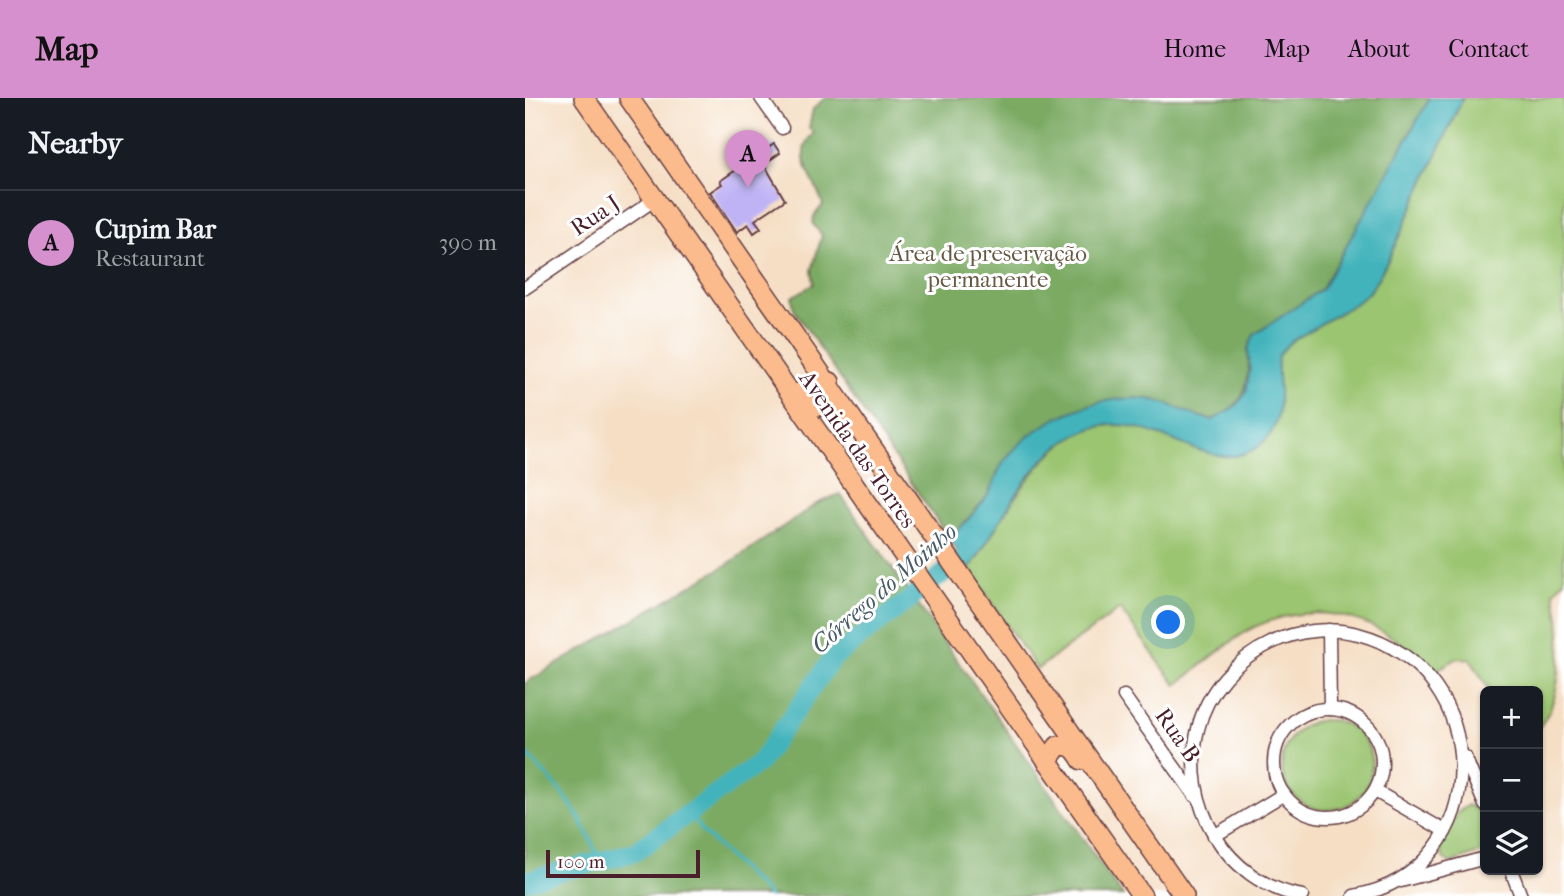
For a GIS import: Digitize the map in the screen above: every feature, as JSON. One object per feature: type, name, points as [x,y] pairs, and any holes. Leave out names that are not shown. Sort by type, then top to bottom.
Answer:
[{"type":"main road","name":"Avenida das Torres","points":[[584,98],[1142,896]]},
{"type":"main road","name":"Avenida das Torres","points":[[629,98],[1185,896]]},
{"type":"main road","points":[[738,319],[755,333],[807,406],[822,406],[827,402],[829,382]]},
{"type":"main road","points":[[1047,761],[1058,746],[1074,748],[1131,830],[1153,852]]},
{"type":"street","points":[[761,98],[782,128]]},
{"type":"street","name":"Rua J","points":[[525,288],[654,200]]},
{"type":"street","points":[[1329,630],[1330,709]]},
{"type":"street","name":"Rua B","points":[[1197,799],[1193,775],[1196,737],[1207,702],[1238,664],[1269,644],[1304,632],[1350,632],[1390,646],[1424,671],[1449,706],[1461,747],[1461,781],[1453,814],[1445,831],[1415,868],[1388,885],[1354,896]]},
{"type":"street","name":"Rua B","points":[[1124,696],[1197,799],[1214,836],[1247,872],[1269,885],[1302,896]]},
{"type":"street","points":[[1330,709],[1357,717],[1369,728],[1378,743],[1382,759],[1381,776],[1375,791],[1363,805],[1348,814],[1331,817],[1305,811],[1284,794],[1274,764],[1276,747],[1283,733],[1308,713],[1330,709]]},
{"type":"street","points":[[1461,747],[1480,791]]},
{"type":"street","points":[[1375,791],[1445,831]]},
{"type":"street","points":[[1214,836],[1284,794]]},
{"type":"street","points":[[1453,814],[1463,802],[1480,803]]},
{"type":"street","points":[[1436,845],[1434,851],[1445,869]]},
{"type":"street","points":[[1388,885],[1480,859]]},
{"type":"street","points":[[1513,875],[1521,896]]},
{"type":"green space","name":"Área de preservação permanente","points":[[825,98],[1430,98],[1322,289],[1248,349],[1247,382],[1233,408],[1213,420],[1189,416],[1166,403],[1039,430],[1004,461],[987,497],[950,540],[794,310],[792,297],[814,284],[812,270],[822,235],[813,224],[814,216],[823,205],[807,168],[804,150],[814,133],[809,128],[813,109]]},
{"type":"green space","points":[[1463,98],[1564,98],[1564,580],[1554,592],[1560,645],[1557,684],[1553,701],[1543,721],[1543,686],[1487,686],[1470,659],[1458,658],[1433,672],[1394,639],[1373,627],[1351,618],[1328,614],[1280,618],[1254,627],[1176,685],[1120,609],[1037,669],[969,569],[1029,478],[1047,457],[1067,440],[1090,429],[1116,425],[1137,427],[1198,448],[1279,413],[1277,356],[1289,343],[1359,301],[1371,290],[1388,260]]},
{"type":"green space","points":[[840,494],[1123,896],[525,896],[525,683],[728,564],[818,503]]},
{"type":"green space","points":[[1327,720],[1344,723],[1359,733],[1369,748],[1372,765],[1369,782],[1359,797],[1344,807],[1327,810],[1310,807],[1295,797],[1285,782],[1282,765],[1285,748],[1295,733],[1310,723]]},
{"type":"green space","points":[[1468,805],[1480,811],[1480,853],[1450,863],[1443,858],[1440,848],[1458,812]]},
{"type":"water","points":[[1430,98],[1463,98],[1388,260],[1371,290],[1359,301],[1289,343],[1278,356],[1278,415],[1266,439],[1243,454],[1224,456],[1207,453],[1158,434],[1125,425],[1090,429],[1069,439],[1050,453],[1034,470],[969,569],[950,540],[988,495],[1004,461],[1017,446],[1050,422],[1088,406],[1128,399],[1155,400],[1213,420],[1237,405],[1246,392],[1250,368],[1248,349],[1254,335],[1322,289]]},
{"type":"building","points":[[774,144],[780,153],[764,164],[785,200],[755,220],[761,228],[754,233],[748,224],[737,232],[710,192],[722,184],[720,181]]},
{"type":"waterway","name":"Córrego do Moinho","points":[[525,881],[635,852],[760,762],[832,659],[966,556]]},
{"type":"waterway","points":[[525,752],[577,814],[599,861]]},
{"type":"waterway","points":[[689,813],[702,831],[769,896]]},
{"type":"place","name":"Cupim Bar","points":[[748,188]]}]
